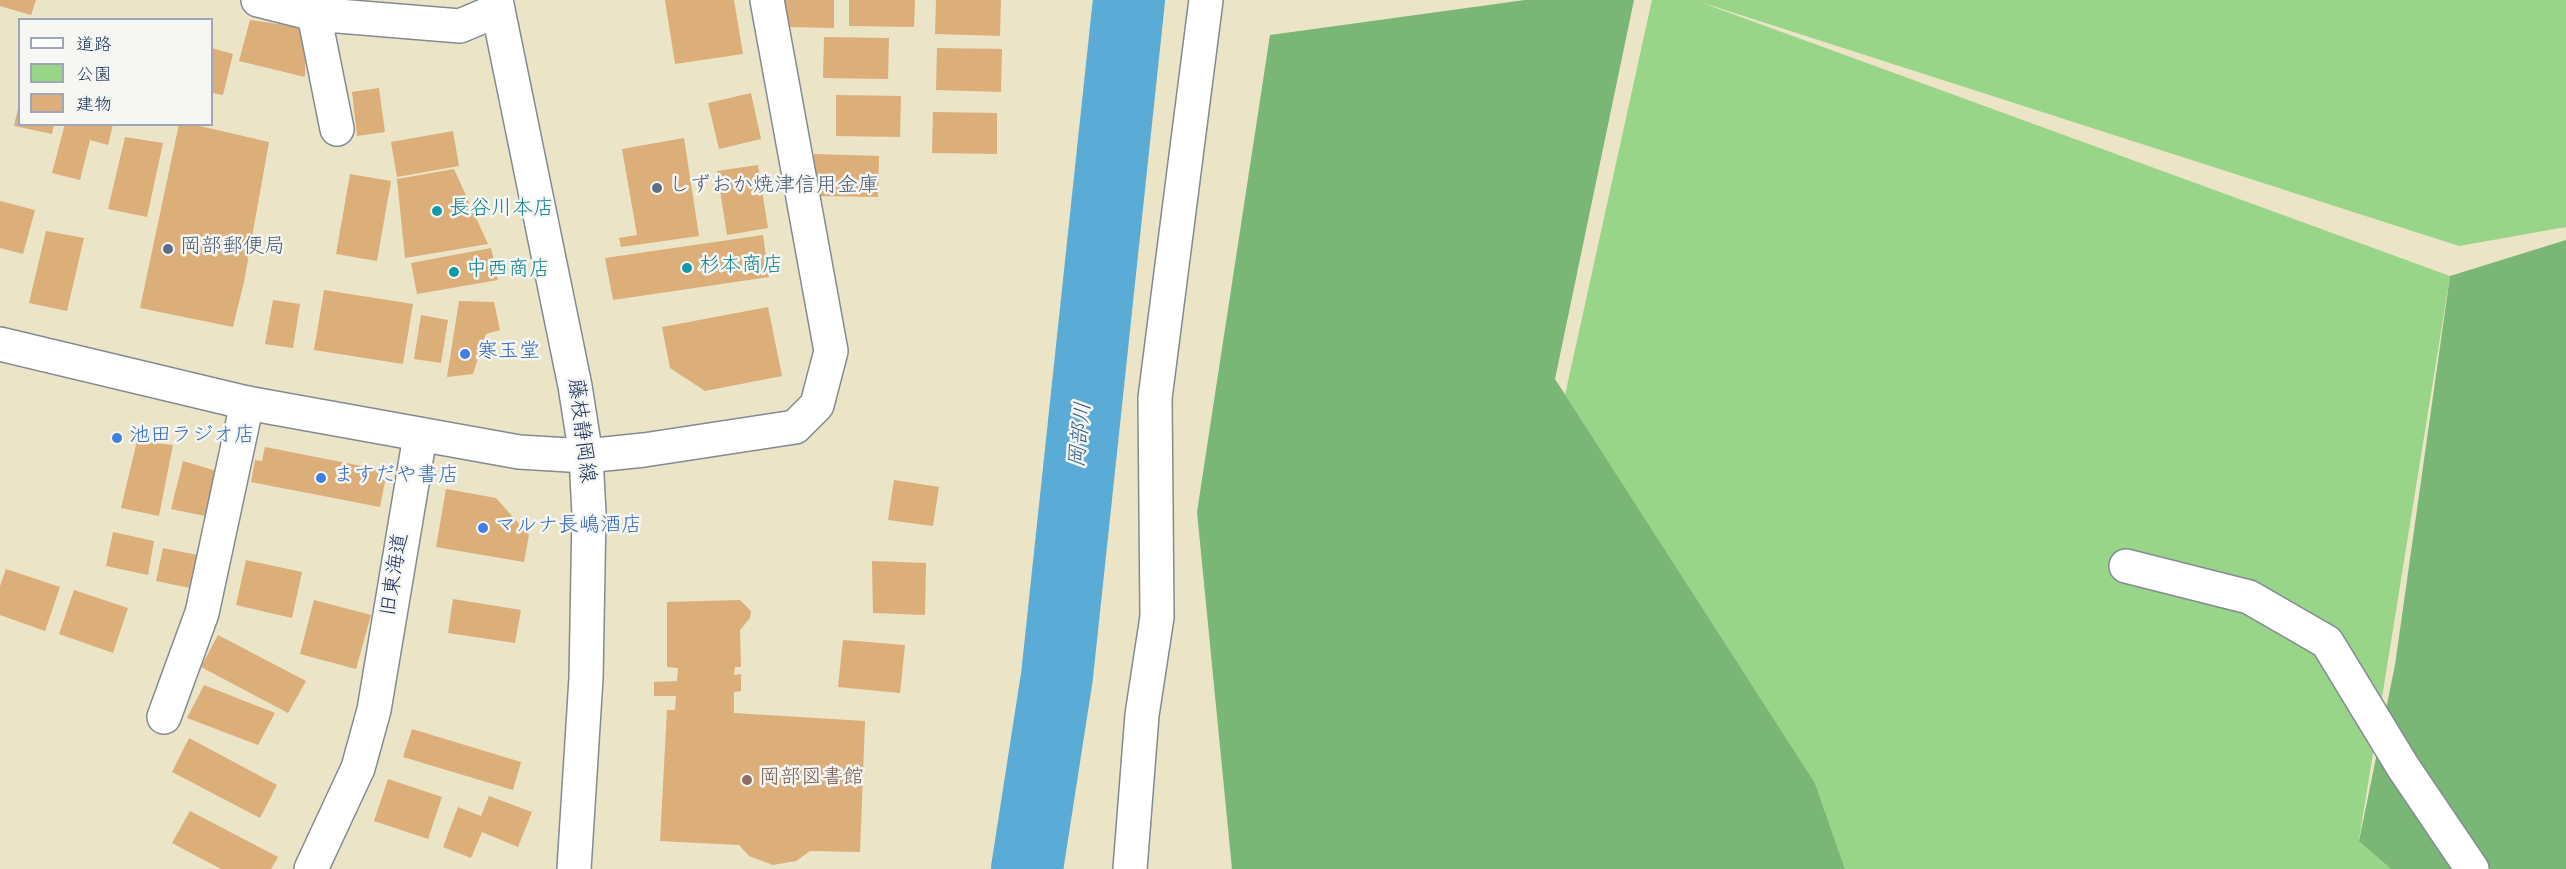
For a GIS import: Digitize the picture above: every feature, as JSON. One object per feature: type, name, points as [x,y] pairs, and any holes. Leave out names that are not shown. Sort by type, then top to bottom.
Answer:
[{"type":"street","points":[[258,0],[314,14],[460,26],[497,5]]},
{"type":"street","points":[[0,344],[248,404],[519,452],[586,456],[644,450],[795,427],[817,405],[831,351],[767,0]]},
{"type":"street","points":[[1130,869],[1142,715],[1157,617],[1155,398],[1206,0]]},
{"type":"street","name":"藤枝静岡線","points":[[497,5],[575,386],[586,456],[589,514],[586,678],[574,869]]},
{"type":"street","points":[[314,14],[337,129]]},
{"type":"street","points":[[164,717],[202,613],[248,404]]},
{"type":"street","name":"旧東海道","points":[[311,869],[358,768],[374,710],[420,436]]},
{"type":"street","points":[[2126,566],[2249,597],[2327,642],[2403,766],[2472,869]]},
{"type":"green space","points":[[1525,0],[1634,0],[1555,379],[1815,783],[1845,869],[1232,869],[1197,512],[1270,35]]},
{"type":"green space","points":[[1652,0],[2566,0],[2566,227],[2459,246],[1697,1],[2450,276],[2359,840],[2391,869],[1845,869],[1815,783],[1565,395]]},
{"type":"green space","points":[[2566,240],[2566,869],[2391,869],[2359,841],[2395,665],[2450,276]]},
{"type":"building","points":[[0,0],[36,0],[31,15],[0,6]]},
{"type":"building","points":[[665,0],[734,0],[743,54],[675,64]]},
{"type":"building","points":[[784,0],[834,0],[834,28],[784,27]]},
{"type":"building","points":[[849,0],[915,0],[914,27],[849,26]]},
{"type":"building","points":[[936,0],[1001,0],[1000,36],[935,34]]},
{"type":"building","points":[[250,20],[306,28],[305,77],[239,61]]},
{"type":"building","points":[[824,37],[889,38],[888,79],[823,78]]},
{"type":"building","points":[[213,48],[233,54],[223,95],[213,93]]},
{"type":"building","points":[[937,48],[1002,49],[1001,92],[936,90]]},
{"type":"building","points":[[379,88],[385,132],[357,136],[352,92]]},
{"type":"building","points":[[751,93],[761,139],[719,149],[708,103]]},
{"type":"building","points":[[836,95],[901,96],[900,137],[836,136]]},
{"type":"building","points":[[18,108],[18,126],[54,126],[52,134],[14,126]]},
{"type":"building","points":[[933,112],[997,113],[997,154],[932,153]]},
{"type":"building","points":[[64,126],[113,126],[108,145],[90,140],[80,180],[52,173]]},
{"type":"building","points":[[179,126],[200,126],[269,142],[244,282],[233,327],[140,308]]},
{"type":"building","points":[[453,131],[459,166],[397,177],[391,142]]},
{"type":"building","points":[[125,137],[163,143],[147,217],[108,209]]},
{"type":"building","points":[[684,138],[699,236],[621,247],[619,238],[637,235],[622,149]]},
{"type":"building","points":[[814,154],[879,156],[878,197],[813,196]]},
{"type":"building","points":[[758,165],[768,228],[727,235],[717,171]]},
{"type":"building","name":"長谷川本店","points":[[454,169],[488,244],[405,258],[397,179]]},
{"type":"building","points":[[350,174],[391,181],[377,261],[336,254]]},
{"type":"building","points":[[0,201],[35,210],[23,254],[0,248]]},
{"type":"building","points":[[46,231],[84,238],[67,311],[29,303]]},
{"type":"building","name":"杉本商店","points":[[763,235],[769,277],[613,300],[605,258]]},
{"type":"building","name":"中西商店","points":[[491,248],[498,280],[417,294],[411,263]]},
{"type":"building","points":[[324,290],[413,304],[403,364],[314,350]]},
{"type":"building","points":[[273,300],[300,304],[293,348],[265,344]]},
{"type":"building","name":"寒玉堂","points":[[459,301],[494,302],[500,330],[486,334],[473,374],[447,377]]},
{"type":"building","points":[[768,307],[782,376],[705,391],[670,368],[662,327]]},
{"type":"building","points":[[421,315],[448,320],[441,363],[414,359]]},
{"type":"building","points":[[137,441],[173,445],[159,516],[121,508]]},
{"type":"building","points":[[265,447],[387,471],[380,507],[251,482],[255,460],[262,461]]},
{"type":"building","points":[[183,461],[220,472],[210,517],[171,509]]},
{"type":"building","points":[[894,480],[939,487],[933,526],[888,520]]},
{"type":"building","points":[[446,489],[496,498],[529,535],[524,562],[436,547]]},
{"type":"building","points":[[113,532],[154,541],[148,575],[106,566]]},
{"type":"building","points":[[163,548],[197,555],[190,588],[156,581]]},
{"type":"building","points":[[246,560],[302,572],[292,618],[236,605]]},
{"type":"building","points":[[872,561],[926,563],[925,615],[873,613]]},
{"type":"building","points":[[6,569],[60,587],[45,631],[0,615],[0,586]]},
{"type":"building","points":[[74,590],[128,608],[113,653],[59,634]]},
{"type":"building","points":[[453,599],[521,610],[515,643],[448,633]]},
{"type":"building","points":[[314,600],[371,615],[356,669],[300,654]]},
{"type":"building","points":[[740,600],[751,611],[750,618],[740,630],[741,667],[735,667],[734,675],[741,674],[741,691],[734,692],[734,713],[865,721],[860,852],[810,851],[796,861],[773,865],[749,856],[739,845],[660,841],[667,710],[675,710],[676,696],[654,696],[654,682],[677,681],[678,668],[667,667],[667,602]]},
{"type":"building","points":[[218,635],[306,681],[288,713],[201,667]]},
{"type":"building","points":[[843,640],[905,645],[900,693],[838,687]]},
{"type":"building","points":[[204,685],[275,713],[258,745],[187,718]]},
{"type":"building","points":[[412,729],[521,762],[513,790],[403,757]]},
{"type":"building","points":[[189,738],[277,785],[260,818],[172,772]]},
{"type":"building","points":[[388,779],[442,797],[428,839],[374,821]]},
{"type":"building","points":[[489,796],[532,812],[518,847],[482,832],[471,858],[443,847],[458,807],[481,816]]},
{"type":"building","points":[[190,811],[278,857],[271,869],[221,869],[172,843]]},
{"type":"waterway","name":"岡部川","points":[[1027,869],[1057,676],[1129,0]]},
{"type":"place","name":"しずおか焼津信用金庫","points":[[657,188]]},
{"type":"place","name":"長谷川本店","points":[[437,211]]},
{"type":"place","name":"岡部郵便局","points":[[168,249]]},
{"type":"place","name":"杉本商店","points":[[687,268]]},
{"type":"place","name":"中西商店","points":[[454,272]]},
{"type":"place","name":"寒玉堂","points":[[465,354]]},
{"type":"place","name":"池田ラジオ店","points":[[117,438]]},
{"type":"place","name":"ますだや書店","points":[[321,478]]},
{"type":"place","name":"マルナ長嶋酒店","points":[[483,528]]},
{"type":"place","name":"岡部図書館","points":[[747,780]]}]
